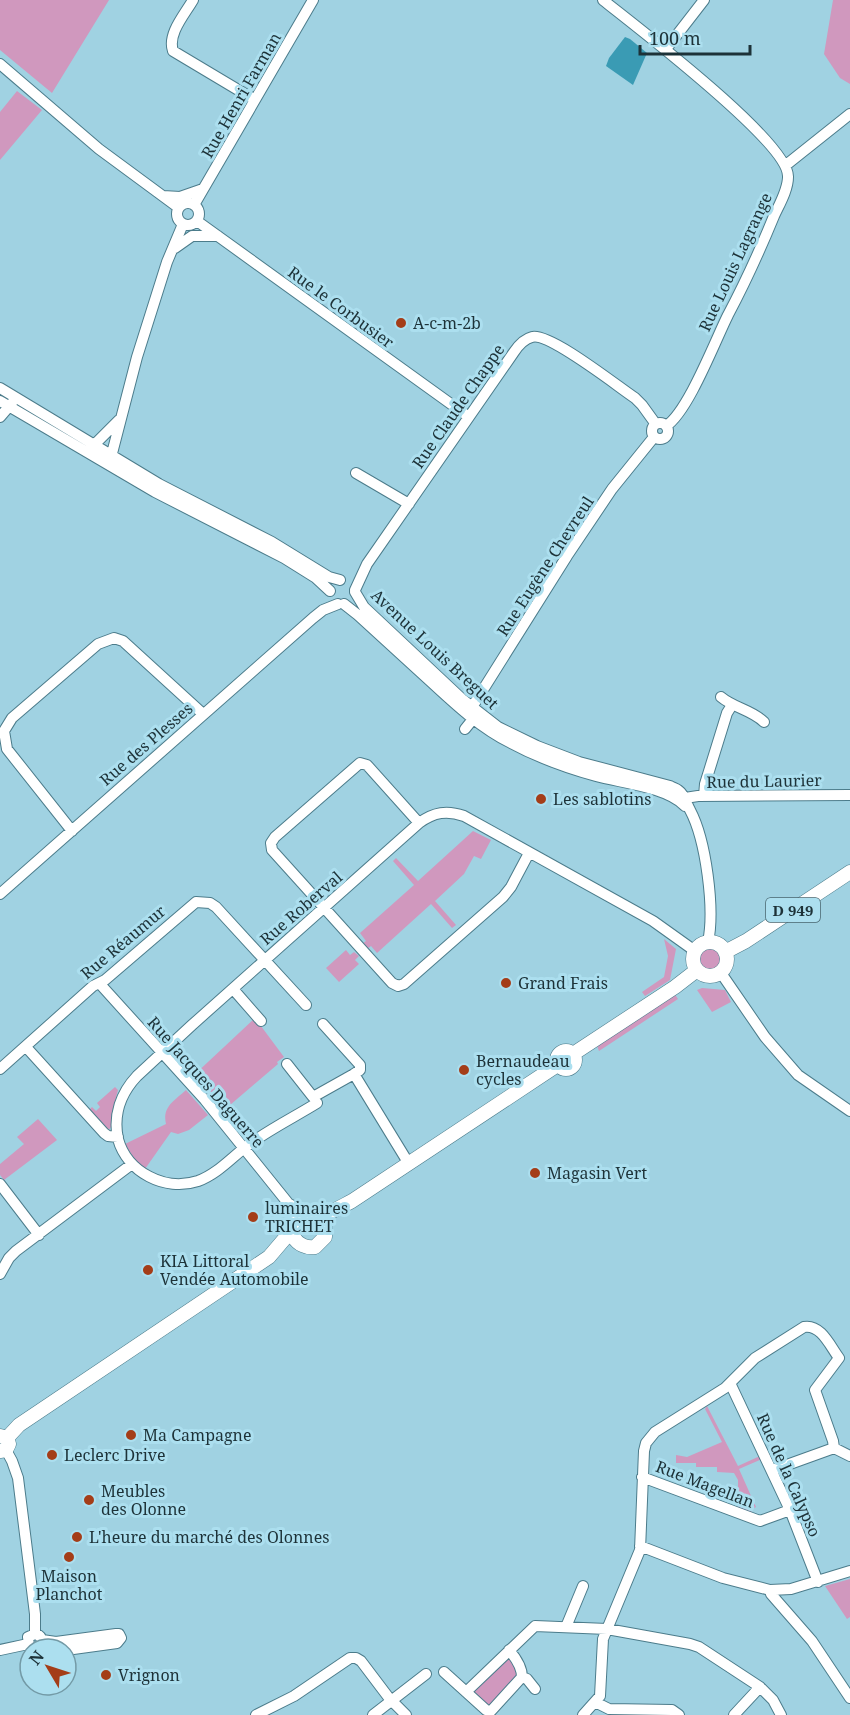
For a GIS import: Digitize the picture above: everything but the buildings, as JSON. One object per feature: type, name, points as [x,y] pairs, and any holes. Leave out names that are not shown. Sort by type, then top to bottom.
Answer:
[{"type":"main road","name":"D 949","points":[[725,952],[746,941],[850,872]]},
{"type":"main road","points":[[708,942],[717,944],[725,952],[727,963],[720,973],[714,976],[706,976],[697,970],[693,963],[695,951],[708,942]]},
{"type":"main road","points":[[269,1257],[299,1216],[331,1212],[352,1201],[559,1064],[558,1056],[562,1052],[573,1054],[697,970]]},
{"type":"main road","points":[[326,1230],[352,1201]]},
{"type":"main road","points":[[293,1226],[295,1240],[302,1246],[310,1248],[318,1245],[325,1237],[326,1230],[323,1221],[311,1214]]},
{"type":"main road","points":[[3,1444],[19,1425],[269,1257],[302,1246]]},
{"type":"street","points":[[193,0],[173,35],[171,46],[173,51],[255,100]]},
{"type":"street","name":"Rue Henri Farman","points":[[194,205],[313,0]]},
{"type":"street","points":[[603,0],[666,49],[754,128],[786,165],[850,114]]},
{"type":"street","points":[[666,49],[704,0]]},
{"type":"street","points":[[0,64],[99,149],[179,208]]},
{"type":"street","name":"Rue Louis Lagrange","points":[[654,437],[658,439],[665,437],[668,432],[661,425],[678,415],[687,401],[753,267],[788,182],[786,165]]},
{"type":"street","points":[[160,195],[180,197],[204,189]]},
{"type":"street","points":[[187,204],[194,205],[198,211],[197,220],[190,225],[183,224],[177,217],[179,208],[187,204]]},
{"type":"street","name":"Rue le Corbusier","points":[[197,220],[469,417]]},
{"type":"street","points":[[110,460],[171,251],[183,224]]},
{"type":"street","points":[[171,251],[192,236],[218,236]]},
{"type":"street","name":"Rue Claude Chappe","points":[[355,591],[367,564],[514,352],[532,336],[558,345],[635,398],[661,425]]},
{"type":"street","points":[[0,388],[8,402],[110,460],[280,546],[329,577],[349,581],[355,591],[353,599],[341,604],[332,600],[330,592],[316,578],[284,558],[155,492],[110,460]]},
{"type":"street","points":[[0,417],[8,402]]},
{"type":"street","points":[[90,448],[121,417]]},
{"type":"street","name":"Rue Eugène Chevreul","points":[[465,729],[471,714],[567,556],[612,489],[654,437]]},
{"type":"street","points":[[356,473],[409,504]]},
{"type":"street","name":"Rue Claude Chappe","points":[[341,580],[349,578],[367,564]]},
{"type":"street","points":[[330,592],[333,584],[341,580]]},
{"type":"street","name":"Avenue Louis Breguet","points":[[355,591],[364,607],[471,714]]},
{"type":"street","name":"Rue des Plesses","points":[[313,618],[330,592]]},
{"type":"street","name":"Avenue Louis Breguet","points":[[341,604],[358,615],[493,734],[533,754],[576,770],[682,799]]},
{"type":"street","name":"Rue des Plesses","points":[[0,894],[322,610],[341,604]]},
{"type":"street","points":[[72,831],[7,749],[4,731],[12,718],[98,644],[114,638],[123,641],[203,714]]},
{"type":"street","points":[[720,697],[758,716],[764,722]]},
{"type":"street","points":[[704,796],[705,784],[727,713],[732,705]]},
{"type":"street","points":[[419,823],[367,765],[362,763],[356,764],[271,843],[272,850],[392,983],[401,986],[508,892],[529,853]]},
{"type":"street","name":"Rue du Laurier","points":[[682,799],[704,796],[850,795]]},
{"type":"street","points":[[682,799],[698,827],[712,914],[708,942]]},
{"type":"street","name":"Rue Roberval","points":[[317,1103],[244,1148],[214,1173],[190,1183],[161,1182],[145,1175],[132,1164],[118,1137],[116,1119],[123,1095],[132,1082],[162,1052],[264,961],[419,823],[433,814],[455,813],[653,921],[695,951]]},
{"type":"street","name":"Rue Réaumur","points":[[0,1069],[93,986],[100,984],[196,902],[210,903],[216,908],[264,961]]},
{"type":"street","points":[[264,961],[306,1005]]},
{"type":"street","points":[[720,973],[765,1037],[793,1069],[819,1091],[850,1111]]},
{"type":"street","name":"Rue Jacques Daguerre","points":[[100,984],[162,1052],[288,1203]]},
{"type":"street","points":[[233,989],[261,1021]]},
{"type":"street","points":[[287,1064],[313,1097],[360,1070],[360,1065],[323,1024]]},
{"type":"street","points":[[26,1047],[104,1133],[118,1137]]},
{"type":"street","points":[[354,1074],[409,1164]]},
{"type":"street","points":[[0,1274],[13,1254],[132,1164]]},
{"type":"street","points":[[0,1184],[39,1235]]},
{"type":"street","points":[[288,1203],[311,1214]]},
{"type":"street","points":[[288,1203],[293,1226]]},
{"type":"street","points":[[583,1715],[596,1702],[601,1692],[603,1639],[640,1546],[642,1477],[646,1443],[655,1432],[725,1388],[755,1358],[804,1327],[811,1326],[818,1329],[839,1358],[815,1390],[834,1448]]},
{"type":"street","name":"Rue de la Calypso","points":[[730,1383],[790,1510],[818,1582]]},
{"type":"street","points":[[3,1444],[14,1465],[19,1486],[36,1637]]},
{"type":"street","points":[[772,1470],[834,1448],[850,1456]]},
{"type":"street","name":"Rue Magellan","points":[[642,1477],[760,1521],[790,1510]]},
{"type":"street","points":[[640,1546],[723,1578],[770,1590],[791,1589],[850,1571]]},
{"type":"street","points":[[566,1627],[583,1586]]},
{"type":"street","points":[[770,1590],[812,1641],[850,1698]]},
{"type":"street","points":[[466,1692],[535,1626],[607,1629],[699,1647],[760,1687],[773,1700],[781,1715]]},
{"type":"street","points":[[78,1639],[116,1634],[120,1634],[121,1638],[117,1643],[78,1648]]},
{"type":"street","points":[[0,1650],[18,1647]]},
{"type":"street","points":[[509,1650],[514,1656],[522,1677]]},
{"type":"street","points":[[256,1715],[294,1696],[350,1658],[361,1661],[406,1715]]},
{"type":"street","points":[[444,1672],[486,1710],[491,1711],[522,1677]]},
{"type":"street","points":[[373,1715],[426,1674]]},
{"type":"street","points":[[522,1677],[527,1679],[535,1689]]},
{"type":"street","points":[[734,1715],[760,1687]]},
{"type":"street","points":[[596,1702],[609,1709],[642,1712],[672,1710],[680,1715]]},
{"type":"shaded area","points":[[0,0],[109,0],[52,93],[0,50]]},
{"type":"shaded area","points":[[833,0],[850,0],[850,84],[840,78],[824,54]]},
{"type":"shaded area","points":[[17,91],[42,110],[0,160],[0,112]]},
{"type":"shaded area","points":[[473,831],[491,840],[481,859],[474,856],[464,874],[435,901],[456,925],[452,928],[431,904],[377,953],[371,946],[367,949],[362,944],[366,941],[360,933],[414,885],[393,861],[396,858],[418,881]]},
{"type":"shaded area","points":[[664,939],[676,949],[670,980],[645,996],[642,992],[664,977],[668,956]]},
{"type":"shaded area","points":[[706,948],[714,948],[721,955],[721,963],[714,970],[706,970],[699,963],[699,955]]},
{"type":"shaded area","points":[[346,950],[350,955],[354,952],[359,956],[355,960],[359,964],[339,982],[326,968]]},
{"type":"shaded area","points":[[702,988],[725,990],[731,1002],[712,1012],[697,990]]},
{"type":"shaded area","points":[[674,993],[678,999],[599,1051],[597,1046]]},
{"type":"shaded area","points":[[255,1018],[284,1057],[223,1111],[193,1076]]},
{"type":"shaded area","points":[[115,1087],[118,1090],[112,1112],[111,1127],[108,1131],[88,1111],[92,1107],[96,1111],[100,1107],[97,1103]]},
{"type":"shaded area","points":[[186,1090],[208,1115],[189,1130],[178,1134],[171,1132],[145,1169],[137,1163],[125,1144],[166,1124],[167,1109]]},
{"type":"shaded area","points":[[38,1119],[57,1140],[4,1180],[0,1175],[0,1164],[24,1144],[17,1137]]},
{"type":"shaded area","points":[[707,1406],[738,1466],[760,1456],[762,1459],[739,1469],[756,1507],[751,1510],[753,1515],[738,1509],[738,1480],[734,1473],[717,1472],[717,1467],[696,1467],[696,1463],[676,1463],[676,1455],[687,1457],[722,1442],[705,1409]]},
{"type":"shaded area","points":[[850,1579],[850,1617],[847,1619],[825,1586]]},
{"type":"shaded area","points":[[507,1658],[514,1661],[518,1675],[491,1705],[486,1705],[474,1694],[473,1690]]},
{"type":"water","points":[[625,37],[647,53],[633,85],[606,66],[609,58]]},
{"type":"place","name":"A-c-m-2b","points":[[401,323]]},
{"type":"place","name":"Les sablotins","points":[[541,799]]},
{"type":"place","name":"Grand Frais","points":[[506,983]]},
{"type":"place","name":"Bernaudeau cycles","points":[[464,1070]]},
{"type":"place","name":"Magasin Vert","points":[[535,1173]]},
{"type":"place","name":"luminaires TRICHET","points":[[253,1217]]},
{"type":"place","name":"KIA Littoral Vendée Automobile","points":[[148,1270]]},
{"type":"place","name":"Ma Campagne","points":[[131,1435]]},
{"type":"place","name":"Leclerc Drive","points":[[52,1455]]},
{"type":"place","name":"Meubles des Olonne","points":[[89,1500]]},
{"type":"place","name":"L'heure du marché des Olonnes","points":[[77,1537]]},
{"type":"place","name":"Maison Planchot","points":[[69,1557]]},
{"type":"place","name":"Vrignon","points":[[106,1675]]}]
